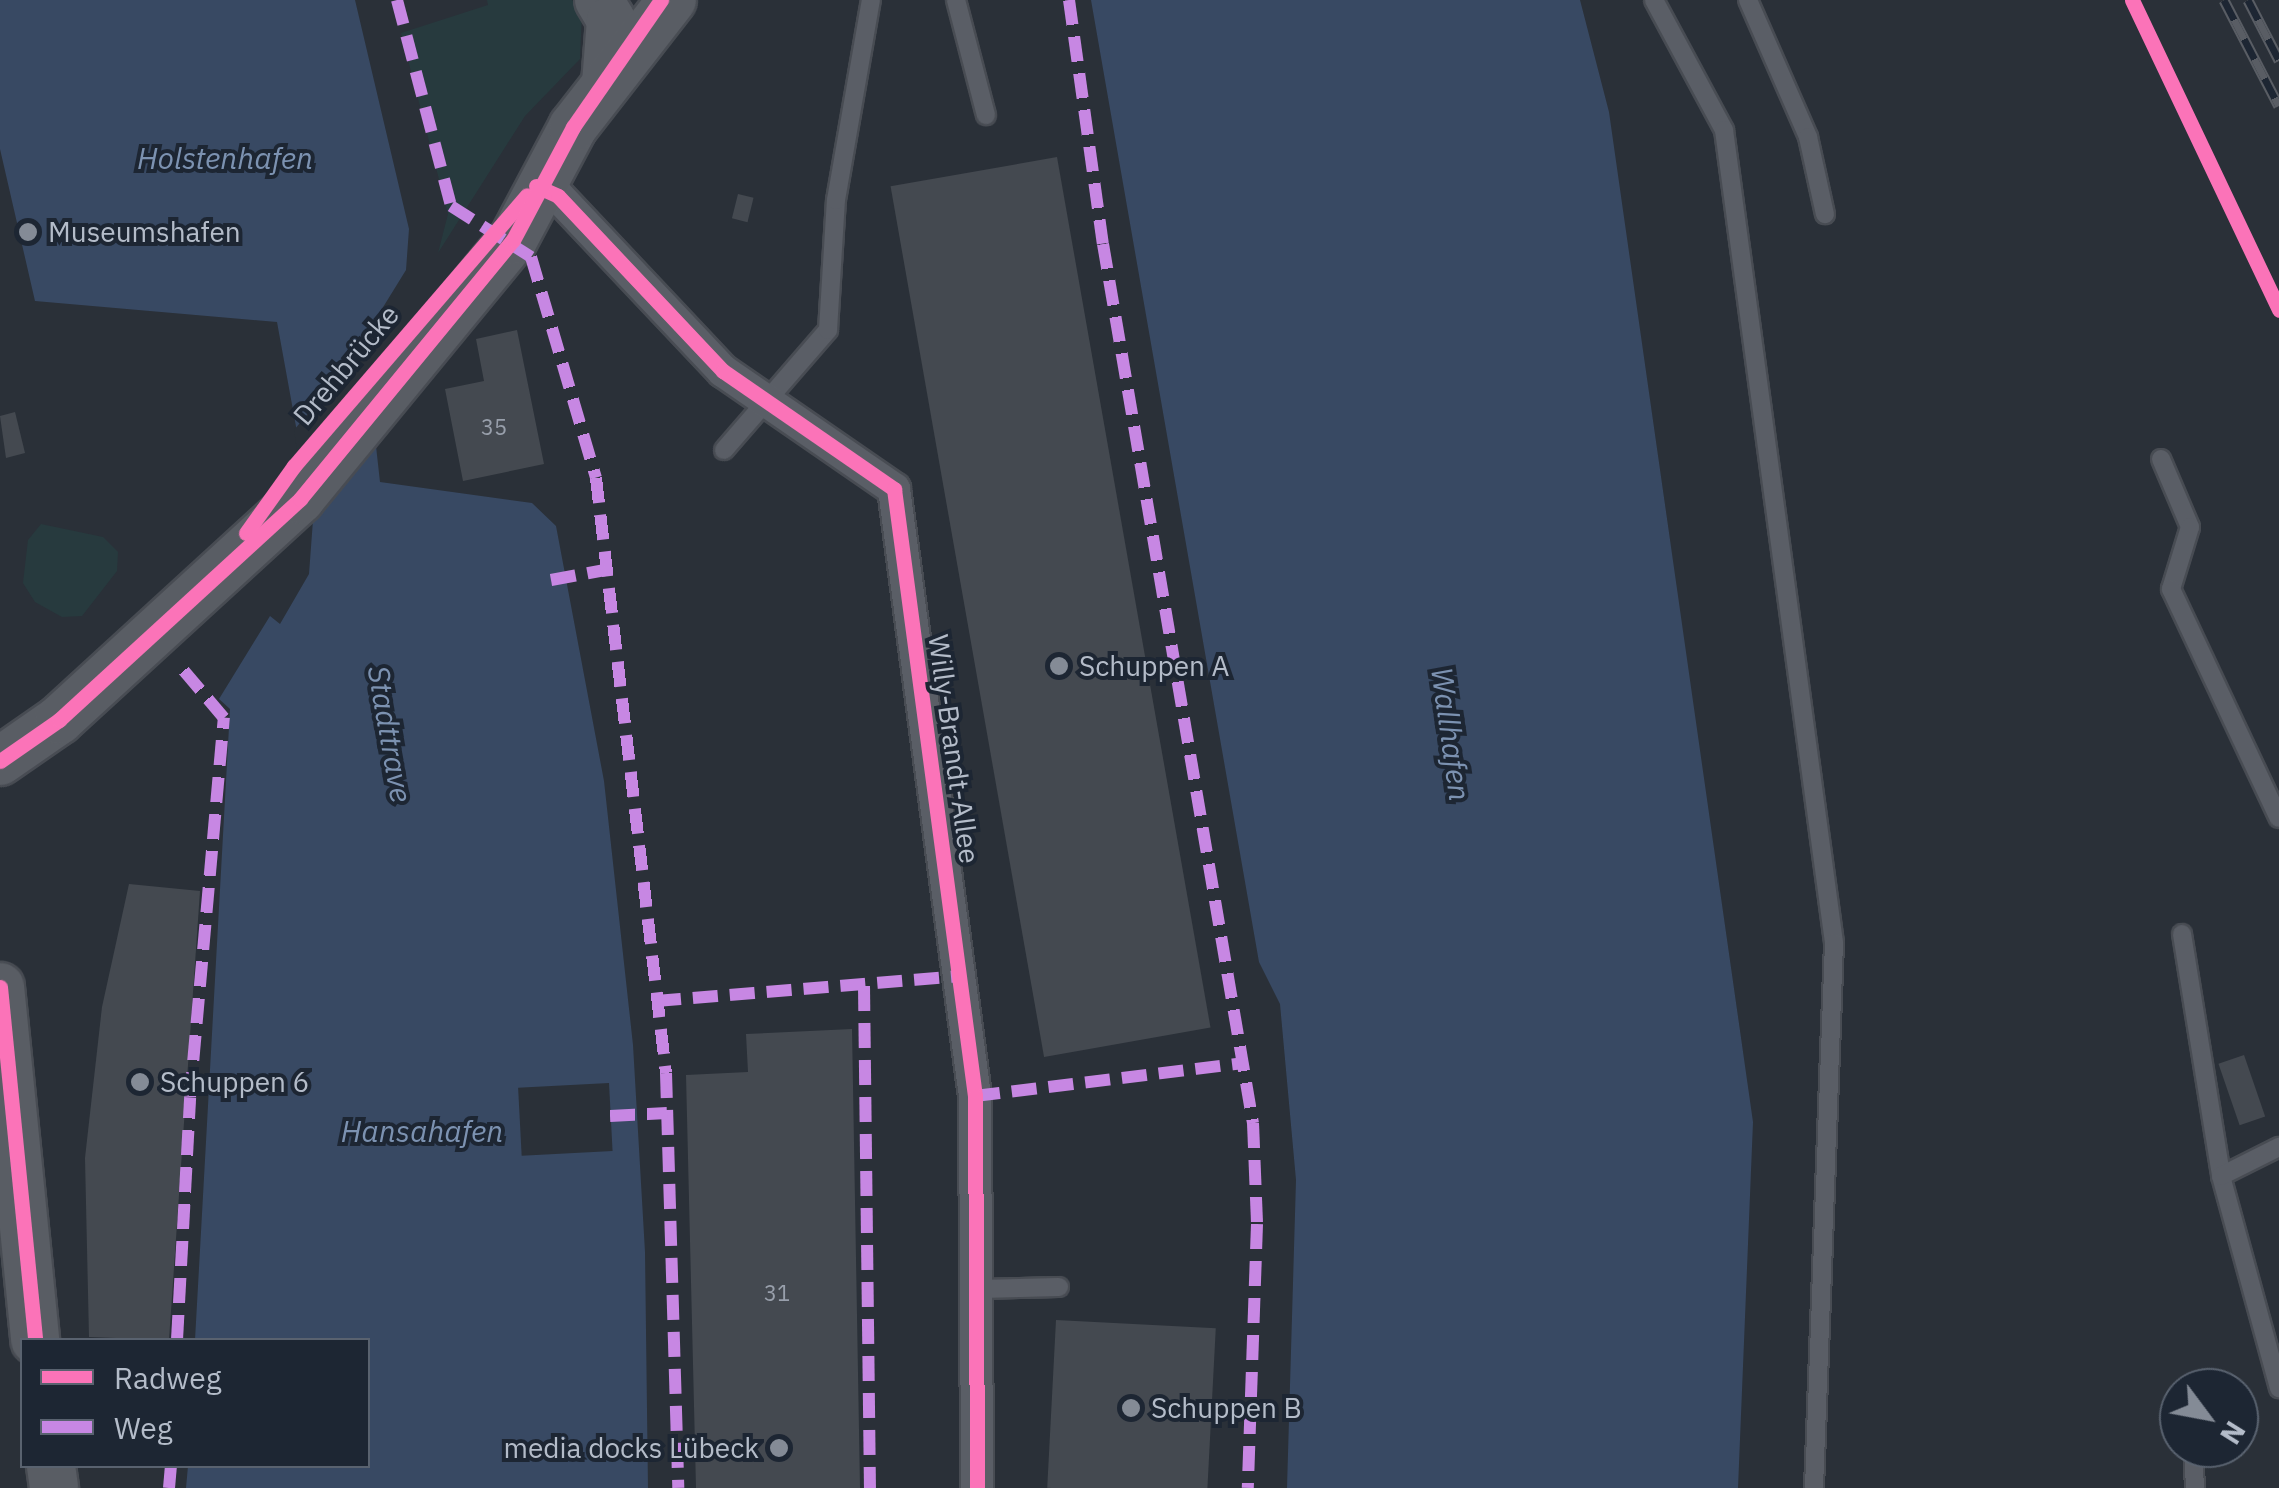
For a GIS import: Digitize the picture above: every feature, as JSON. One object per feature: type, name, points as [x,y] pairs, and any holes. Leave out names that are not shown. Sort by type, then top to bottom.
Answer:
[{"type":"main road","points":[[599,0],[611,20],[606,84]]},
{"type":"main road","points":[[536,186],[663,5]]},
{"type":"main road","name":"Drehbrücke","points":[[0,761],[59,720],[216,573],[441,312],[536,186]]},
{"type":"main road","points":[[0,987],[13,1249],[35,1338]]},
{"type":"street","name":"Willy-Brandt-Allee","points":[[536,186],[558,196],[723,371],[894,489],[928,814],[974,1096],[980,1289],[977,1488]]},
{"type":"lane","points":[[724,450],[770,403],[828,330],[836,200],[871,0]]},
{"type":"lane","points":[[956,0],[986,116]]},
{"type":"lane","points":[[1654,0],[1724,130],[1834,943],[1814,1488]]},
{"type":"lane","points":[[1748,0],[1808,137],[1825,214]]},
{"type":"lane","points":[[2160,460],[2190,527],[2171,589],[2279,818]]},
{"type":"lane","points":[[2182,934],[2221,1176],[2279,1388]]},
{"type":"lane","points":[[2221,1176],[2279,1146]]},
{"type":"lane","points":[[980,1289],[1058,1287]]},
{"type":"green space","points":[[487,0],[572,0],[582,13],[580,59],[525,116],[438,253],[448,214],[401,33],[488,5]]},
{"type":"green space","points":[[41,524],[103,537],[118,552],[117,571],[82,616],[62,617],[35,602],[23,583],[28,540]]},
{"type":"water","name":"Hansahafen","points":[[0,0],[355,0],[409,229],[406,270],[364,338],[380,482],[532,503],[556,526],[604,781],[633,1045],[645,1252],[648,1488],[186,1488],[188,1468],[370,1468],[370,1338],[195,1338],[230,709],[219,699],[270,616],[280,624],[309,574],[313,520],[277,322],[35,301],[0,149]]},
{"type":"water","name":"Wallhafen","points":[[1091,0],[1580,0],[1609,112],[1753,1122],[1738,1488],[1287,1488],[1296,1180],[1280,1004],[1259,962]]},
{"type":"pier","points":[[369,342],[382,439],[308,525],[294,430]]},
{"type":"pier","points":[[609,1083],[613,1151],[522,1156],[518,1088]]},
{"type":"building","name":"Schuppen A","points":[[1057,157],[1211,1028],[1044,1057],[891,186]]},
{"type":"building","points":[[738,194],[754,198],[747,222],[732,218]]},
{"type":"building","points":[[517,330],[544,464],[463,481],[445,389],[484,381],[476,339]]},
{"type":"building","points":[[15,412],[25,453],[6,458],[0,416]]},
{"type":"building","name":"Schuppen 6","points":[[129,884],[200,891],[169,1338],[89,1337],[85,1158],[102,1007]]},
{"type":"building","points":[[852,1029],[860,1488],[696,1488],[686,1075],[748,1072],[746,1034]]},
{"type":"building","points":[[2244,1055],[2265,1116],[2240,1125],[2218,1064]]},
{"type":"building","name":"Schuppen B","points":[[1056,1320],[1216,1328],[1207,1488],[1047,1488]]},
{"type":"railway","points":[[2224,0],[2279,106]]},
{"type":"railway","points":[[2248,0],[2279,60]]},
{"type":"marked path","points":[[397,0],[451,206],[531,257],[596,478],[666,1073],[678,1488]]},
{"type":"marked path","points":[[1069,0],[1103,244],[1253,1123],[1257,1224],[1248,1488]]},
{"type":"marked path","points":[[551,580],[605,570]]},
{"type":"marked path","points":[[177,1338],[190,1097],[224,718],[179,665]]},
{"type":"marked path","points":[[656,1001],[961,976]]},
{"type":"marked path","points":[[864,986],[870,1488]]},
{"type":"marked path","points":[[975,1096],[1243,1063]]},
{"type":"marked path","points":[[610,1116],[667,1113]]},
{"type":"marked path","points":[[169,1488],[171,1468]]},
{"type":"cycle path","points":[[0,761],[59,720],[300,499],[513,240],[573,127],[661,0]]},
{"type":"cycle path","points":[[2132,0],[2279,310]]},
{"type":"cycle path","points":[[536,186],[558,196],[723,371],[894,489],[975,1096],[977,1488]]},
{"type":"cycle path","points":[[246,533],[294,466],[527,195]]},
{"type":"cycle path","points":[[0,987],[35,1338]]},
{"type":"place","name":"Museumshafen","points":[[28,232]]},
{"type":"place","name":"Schuppen A","points":[[1059,666]]},
{"type":"place","name":"Schuppen 6","points":[[140,1082]]},
{"type":"place","name":"Schuppen B","points":[[1131,1408]]},
{"type":"place","name":"media docks Lübeck","points":[[779,1448]]},
{"type":"water label","name":"Holstenhafen","points":[[225,158]]},
{"type":"water label","name":"Stadttrave","points":[[390,734]]}]
